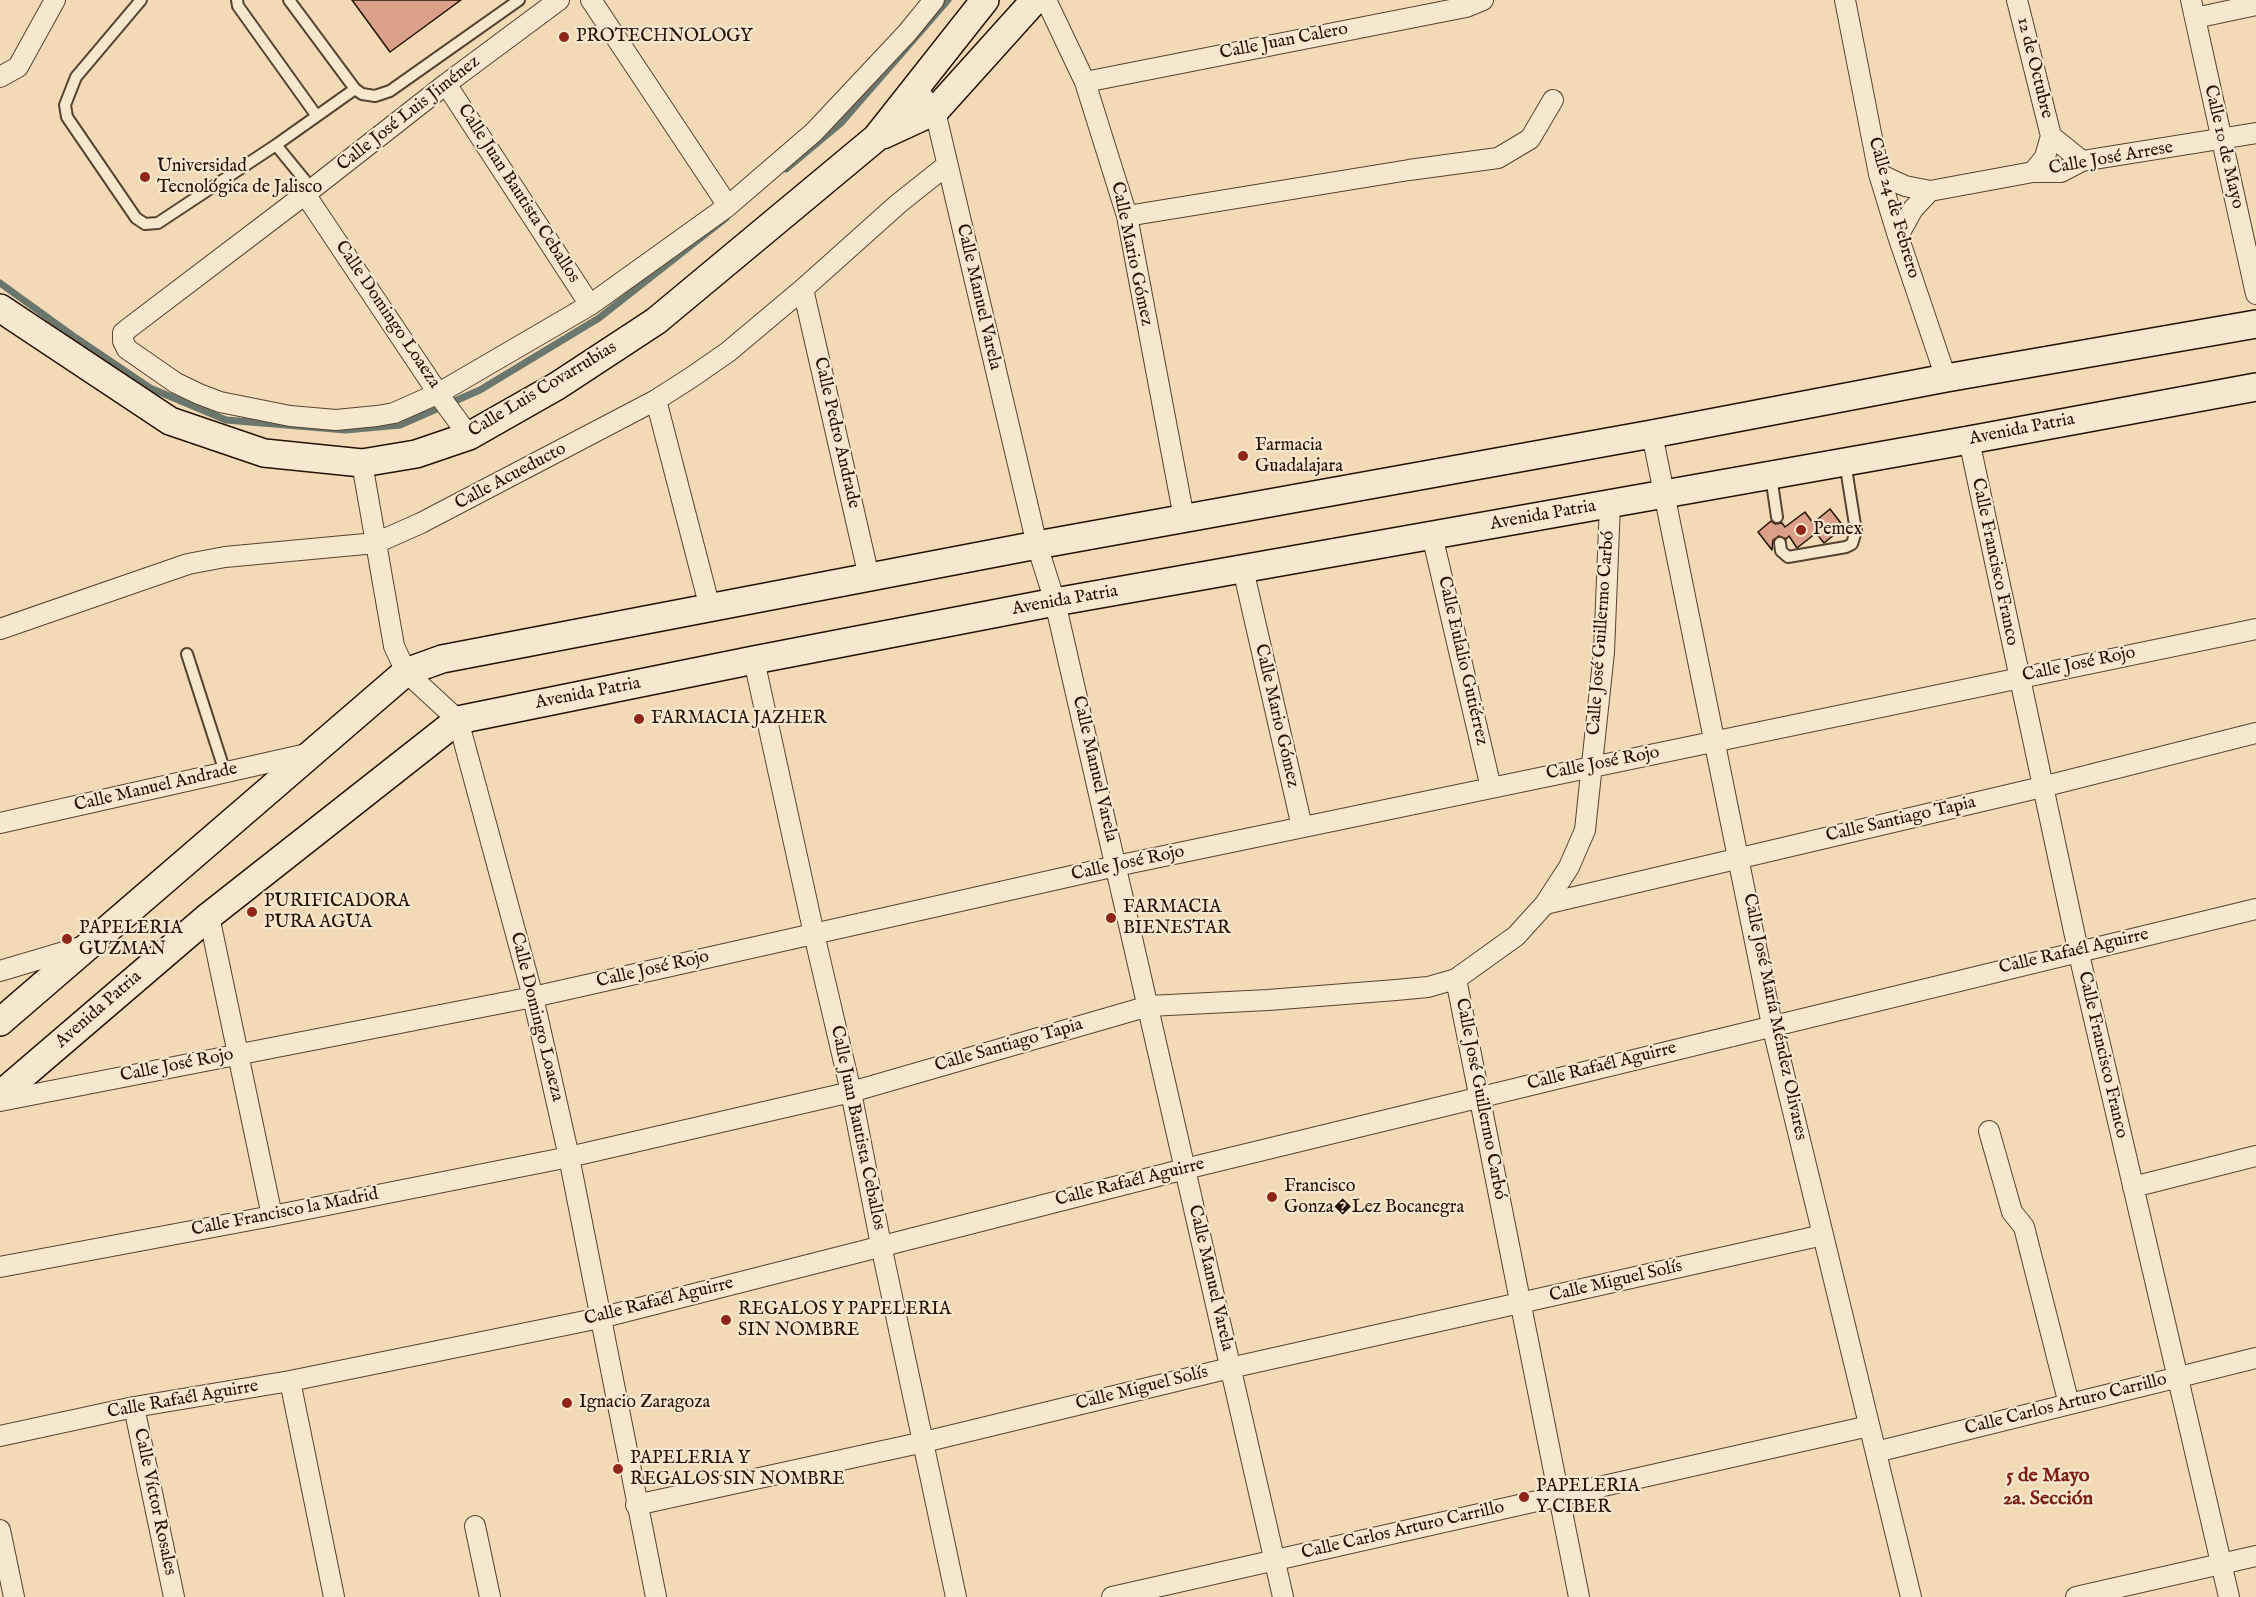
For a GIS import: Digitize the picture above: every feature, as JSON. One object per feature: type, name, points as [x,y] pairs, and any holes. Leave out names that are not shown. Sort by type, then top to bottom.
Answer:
[{"type":"street","points":[[0,77],[18,67],[56,0]]},
{"type":"street","name":"Calle José Luis Jiménez","points":[[442,398],[377,417],[336,420],[290,416],[220,402],[176,383],[134,356],[127,350],[123,341],[123,333],[446,84],[559,0]]},
{"type":"street","points":[[591,0],[728,206]]},
{"type":"street","points":[[442,398],[590,305],[728,206],[814,132],[907,33],[934,0]]},
{"type":"street","name":"Calle Luis Covarrubias","points":[[0,308],[170,421],[264,453],[362,463],[416,454],[463,428],[557,386],[656,321],[876,138],[986,0]]},
{"type":"street","name":"Calle Luis Covarrubias","points":[[876,138],[935,111],[1035,0]]},
{"type":"street","name":"Calle Mario Gómez","points":[[1046,0],[1085,82],[1127,216],[1184,518]]},
{"type":"street","name":"Calle Juan Calero","points":[[1085,82],[1466,7],[1483,0]]},
{"type":"street","name":"Calle 24 de Febrero","points":[[1845,0],[1879,174],[1946,378]]},
{"type":"street","name":"12 de Octubre","points":[[2017,0],[2051,136],[2045,157],[2034,172]]},
{"type":"street","points":[[2193,9],[2256,5]]},
{"type":"street","name":"Calle 10 de Mayo","points":[[2193,9],[2256,294]]},
{"type":"street","name":"Calle Juan Bautista Ceballos","points":[[446,84],[590,305]]},
{"type":"street","name":"Calle Manuel Varela","points":[[916,89],[935,111],[1037,544],[1055,602],[1283,1597]]},
{"type":"street","points":[[1127,216],[1409,170],[1498,158],[1530,139],[1553,100]]},
{"type":"street","name":"Calle José Arrese","points":[[1879,174],[1905,186],[1930,191],[2034,172],[2061,172],[2082,162],[2256,134]]},
{"type":"street","name":"12 de Octubre","points":[[2051,136],[2082,162]]},
{"type":"street","name":"Calle Acueducto","points":[[0,629],[188,564],[225,557],[376,543],[421,524],[656,400],[728,352],[803,289],[897,204],[947,165]]},
{"type":"street","points":[[1898,236],[1913,209],[1930,191]]},
{"type":"street","name":"Calle Domingo Loaeza","points":[[308,192],[463,428]]},
{"type":"street","name":"Calle Pedro Andrade","points":[[803,289],[869,577]]},
{"type":"street","points":[[0,1022],[406,672],[442,659],[1037,544],[1652,434],[1946,378],[2256,324]]},
{"type":"street","name":"Avenida Patria","points":[[0,1095],[209,916],[458,720],[1055,602],[2256,387]]},
{"type":"street","points":[[656,400],[710,608]]},
{"type":"street","name":"Calle José María Méndez Olivares","points":[[1652,434],[1772,1025],[1911,1597]]},
{"type":"street","name":"Calle Francisco Franco","points":[[1969,440],[2078,950],[2229,1597]]},
{"type":"street","points":[[362,463],[394,646],[406,672],[458,720]]},
{"type":"street","name":"Calle José Guillermo Carbó","points":[[1579,1597],[1557,1496],[1456,979],[1516,936],[1545,904],[1569,867],[1585,830],[1604,652],[1610,504]]},
{"type":"street","name":"Calle Eulalio Gutiérrez","points":[[1432,535],[1491,788]]},
{"type":"street","name":"Calle Mario Gómez","points":[[1243,569],[1302,827]]},
{"type":"street","name":"Calle José Rojo","points":[[0,1101],[532,997],[1116,866],[2256,629]]},
{"type":"street","name":"Calle Juan Bautista Ceballos","points":[[754,660],[851,1092],[956,1597]]},
{"type":"street","name":"Calle Domingo Loaeza","points":[[458,720],[532,997],[569,1157],[656,1597]]},
{"type":"street","name":"Calle Santiago Tapia","points":[[1545,904],[2042,787],[2256,733]]},
{"type":"street","name":"Calle Manuel Andrade","points":[[0,823],[311,753]]},
{"type":"street","name":"Calle Rafaél Aguirre","points":[[0,1436],[134,1407],[290,1381],[600,1318],[1185,1169],[2078,950],[2256,909]]},
{"type":"street","points":[[209,916],[272,1216]]},
{"type":"street","points":[[0,971],[90,944]]},
{"type":"street","name":"Calle Santiago Tapia","points":[[569,1157],[851,1092],[1149,1006],[1396,990],[1428,987],[1456,979]]},
{"type":"street","points":[[1989,1131],[2012,1212],[2024,1227],[2069,1404]]},
{"type":"street","points":[[2133,1187],[2256,1156]]},
{"type":"street","name":"Calle Francisco la Madrid","points":[[0,1267],[569,1157]]},
{"type":"street","name":"Calle Miguel Solís","points":[[636,1505],[924,1442],[1230,1368],[1824,1235]]},
{"type":"street","name":"Calle Carlos Arturo Carrillo","points":[[1876,1452],[2256,1358]]},
{"type":"street","points":[[290,1381],[334,1597]]},
{"type":"street","name":"Calle Víctor Rosales","points":[[134,1407],[174,1597]]},
{"type":"street","name":"Calle Carlos Arturo Carrillo","points":[[1112,1597],[1869,1426]]},
{"type":"street","points":[[475,1526],[490,1597]]},
{"type":"street","points":[[0,1530],[14,1597]]},
{"type":"street","points":[[2076,1597],[2256,1556]]},
{"type":"lane","points":[[141,0],[76,77],[65,105],[68,117],[136,218],[145,224],[158,223],[276,145],[355,89]]},
{"type":"lane","points":[[237,0],[238,6],[316,115]]},
{"type":"lane","points":[[289,0],[355,89],[362,94],[375,96],[390,91],[519,0]]},
{"type":"lane","points":[[276,145],[308,192]]},
{"type":"lane","points":[[1780,543],[1781,551],[1788,557],[1852,544],[1856,531],[1845,462]]},
{"type":"lane","points":[[1771,475],[1777,517]]},
{"type":"lane","points":[[187,654],[225,772]]},
{"type":"building","points":[[352,0],[461,0],[390,52]]},
{"type":"building","name":"Pemex","points":[[1830,509],[1844,527],[1824,543],[1816,533],[1797,548],[1789,536],[1786,539],[1779,536],[1773,540],[1772,550],[1758,532],[1771,521],[1775,524],[1782,523],[1785,527],[1805,512],[1813,523]]},
{"type":"waterway","points":[[786,169],[841,123],[948,0]]},
{"type":"waterway","points":[[0,283],[150,388],[226,420],[346,430],[400,425],[480,390],[599,318],[726,218]]},
{"type":"place","name":"PROTECHNOLOGY","points":[[564,37]]},
{"type":"place","name":"Universidad Tecnológica de Jalisco","points":[[145,177]]},
{"type":"place","name":"Farmacia Guadalajara","points":[[1243,456]]},
{"type":"place","name":"Pemex","points":[[1801,530]]},
{"type":"place","name":"FARMACIA JAZHER","points":[[639,719]]},
{"type":"place","name":"PURIFICADORA PURA AGUA","points":[[252,912]]},
{"type":"place","name":"FARMACIA BIENESTAR","points":[[1111,918]]},
{"type":"place","name":"PAPELERIA GUZMAN","points":[[67,939]]},
{"type":"place","name":"Francisco Gonza�Lez Bocanegra","points":[[1272,1197]]},
{"type":"place","name":"REGALOS Y PAPELERIA SIN NOMBRE","points":[[726,1320]]},
{"type":"place","name":"Ignacio Zaragoza","points":[[567,1403]]},
{"type":"place","name":"PAPELERIA Y REGALOS SIN NOMBRE","points":[[618,1469]]},
{"type":"place","name":"PAPELERIA Y CIBER","points":[[1524,1497]]},
{"type":"district","name":"5 de Mayo 2a. Sección","points":[[2048,1488]]}]
